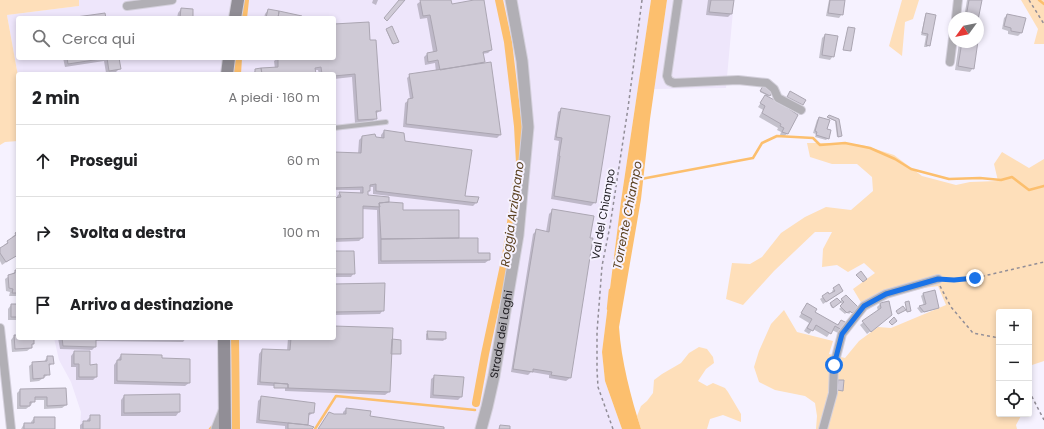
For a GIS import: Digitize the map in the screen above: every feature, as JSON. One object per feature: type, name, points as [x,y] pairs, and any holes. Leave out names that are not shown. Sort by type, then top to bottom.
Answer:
[{"type":"main road","points":[[235,16],[238,0]]},
{"type":"main road","points":[[227,72],[229,60]]},
{"type":"main road","points":[[224,340],[225,429]]},
{"type":"street","points":[[127,6],[172,0]]},
{"type":"street","name":"Strada dei Laghi","points":[[481,429],[496,362],[518,235],[528,127],[522,61],[511,0]]},
{"type":"street","points":[[678,0],[667,76],[669,81],[674,83],[738,80],[767,83],[774,89],[778,98],[801,110]]},
{"type":"street","points":[[957,12],[958,0]]},
{"type":"street","points":[[950,62],[952,48]]},
{"type":"street","points":[[823,429],[833,393],[834,365],[842,334],[864,306],[886,294],[937,279]]},
{"type":"street","points":[[0,328],[11,429]]},
{"type":"street","points":[[217,429],[225,409]]},
{"type":"lane","points":[[336,128],[386,122]]},
{"type":"path","name":"Val del Chiampo","points":[[613,429],[598,387],[596,370],[597,332],[602,266],[627,116],[642,0]]},
{"type":"path","points":[[1029,0],[1044,24]]},
{"type":"path","points":[[996,337],[973,333],[951,307],[937,279],[954,280],[975,278],[1044,262]]},
{"type":"path","points":[[1032,397],[1044,420]]},
{"type":"shaded area","points":[[0,0],[79,0],[79,6],[7,15],[17,72],[16,72],[16,141],[5,142],[0,145]]},
{"type":"shaded area","points":[[79,0],[651,0],[621,201],[602,352],[605,381],[622,429],[80,429],[81,412],[71,382],[59,360],[54,340],[336,340],[336,72],[17,72],[7,15],[79,6]]},
{"type":"shaded area","points":[[667,0],[734,0],[726,88],[654,89]]},
{"type":"shaded area","points":[[902,0],[919,0],[913,19],[905,22],[902,56],[889,46]]},
{"type":"shaded area","points":[[1021,0],[1044,0],[1044,44],[1034,44],[1038,29]]},
{"type":"shaded area","points":[[807,143],[848,143],[866,146],[894,155],[922,176],[956,185],[970,182],[998,181],[994,164],[1002,152],[1029,168],[1044,159],[1044,361],[1032,365],[1032,309],[996,309],[996,417],[1020,417],[1016,425],[1017,429],[816,429],[817,416],[815,403],[805,396],[775,390],[759,382],[754,367],[759,351],[771,324],[784,310],[797,332],[833,341],[829,354],[845,358],[859,341],[878,327],[891,328],[946,305],[938,286],[888,297],[865,309],[853,289],[875,273],[864,263],[848,272],[837,265],[822,267],[823,249],[832,232],[815,232],[774,271],[743,305],[726,299],[732,263],[750,264],[762,257],[781,233],[805,217],[826,207],[851,210],[873,191],[872,177],[857,164],[832,164],[810,157]]},
{"type":"shaded area","points":[[699,347],[707,349],[713,357],[714,363],[706,369],[698,381],[707,386],[713,383],[725,388],[741,414],[741,422],[723,415],[710,419],[707,429],[641,429],[637,416],[641,406],[653,393],[654,380],[681,363],[689,353]]},
{"type":"water","points":[[651,0],[667,0],[650,119],[641,199],[619,327],[627,379],[641,429],[622,429],[605,381],[602,352],[621,201]]},
{"type":"building","points":[[399,0],[405,0],[387,21],[384,18]]},
{"type":"building","points":[[420,0],[451,0],[452,4],[474,0],[484,0],[492,50],[483,52],[485,62],[440,70],[438,60],[428,62],[427,53],[437,51],[430,15],[423,16]]},
{"type":"building","points":[[711,0],[734,0],[732,14],[709,12]]},
{"type":"building","points":[[830,0],[845,0],[843,15],[828,13]]},
{"type":"building","points":[[969,0],[982,0],[980,12],[967,12]]},
{"type":"building","points":[[181,8],[193,9],[193,16],[180,16]]},
{"type":"building","points":[[268,9],[279,11],[278,16],[266,16]]},
{"type":"building","points":[[279,11],[302,16],[278,16]]},
{"type":"building","points":[[105,13],[106,16],[83,16]]},
{"type":"building","points":[[926,13],[936,15],[930,46],[926,45],[928,34],[922,33]]},
{"type":"building","points":[[1007,14],[1026,18],[1022,33],[1011,31],[1011,28],[1004,26]]},
{"type":"building","points":[[369,22],[370,40],[376,40],[381,111],[376,111],[377,119],[358,120],[355,74],[336,76],[336,72],[322,72],[321,67],[315,68],[316,72],[262,72],[261,68],[278,67],[278,60],[336,60],[336,24]]},
{"type":"building","points":[[392,26],[399,42],[393,44],[386,29]]},
{"type":"building","points":[[848,27],[855,28],[851,51],[843,50]]},
{"type":"building","points":[[825,34],[838,36],[834,57],[822,55]]},
{"type":"building","points":[[961,48],[977,48],[974,69],[958,66]]},
{"type":"building","points":[[67,60],[94,60],[68,64]]},
{"type":"building","points":[[107,60],[119,60],[121,69],[109,71]]},
{"type":"building","points":[[491,62],[501,135],[406,124],[408,99],[413,98],[409,74]]},
{"type":"building","points":[[261,68],[262,72],[255,72],[255,69]]},
{"type":"building","points":[[763,86],[773,91],[770,96],[760,91]]},
{"type":"building","points":[[790,91],[806,100],[803,105],[787,97]]},
{"type":"building","points":[[765,95],[798,115],[788,134],[782,132],[784,128],[780,126],[781,124],[762,113],[765,106],[760,103]]},
{"type":"building","points":[[561,108],[610,116],[596,203],[554,196],[562,138],[556,137]]},
{"type":"building","points":[[829,115],[839,119],[842,136],[838,137],[836,121],[827,117]]},
{"type":"building","points":[[819,117],[830,120],[827,129],[831,130],[829,139],[816,135],[817,132],[815,131]]},
{"type":"building","points":[[384,130],[404,133],[405,141],[472,150],[465,196],[479,197],[477,203],[376,191],[376,184],[370,185],[368,195],[389,197],[389,202],[379,203],[380,207],[363,206],[363,238],[336,239],[336,198],[341,197],[339,192],[363,193],[363,187],[336,188],[336,152],[361,153],[362,136],[375,134],[376,137],[384,138]]},
{"type":"building","points":[[379,203],[403,203],[403,210],[459,210],[459,238],[381,239]]},
{"type":"building","points":[[552,209],[594,216],[590,238],[593,238],[571,378],[551,375],[552,372],[533,369],[533,372],[513,369],[536,229],[549,232]]},
{"type":"building","points":[[16,235],[16,256],[6,262],[0,253],[0,248],[8,243],[7,241]]},
{"type":"building","points":[[478,238],[478,253],[490,253],[490,260],[381,261],[381,239]]},
{"type":"building","points":[[336,251],[354,251],[355,274],[336,274]]},
{"type":"building","points":[[16,270],[16,293],[12,293],[13,289],[9,288],[8,275],[15,273]]},
{"type":"building","points":[[861,271],[867,279],[863,282],[856,275]]},
{"type":"building","points":[[385,283],[384,311],[336,312],[336,284]]},
{"type":"building","points":[[839,284],[843,291],[826,302],[822,296],[828,292],[829,294],[835,291],[833,288]]},
{"type":"building","points":[[935,290],[939,308],[924,312],[919,306],[926,304],[923,293]]},
{"type":"building","points":[[846,295],[858,307],[852,313],[850,311],[847,313],[840,306],[844,302],[841,299]]},
{"type":"building","points":[[837,298],[841,302],[833,308],[830,303]]},
{"type":"building","points":[[889,301],[892,315],[871,332],[862,321],[881,308],[880,303]]},
{"type":"building","points":[[909,301],[911,311],[907,312],[905,302]]},
{"type":"building","points":[[807,303],[817,309],[815,312],[838,325],[841,320],[847,323],[842,330],[835,326],[831,334],[816,325],[813,331],[807,328],[812,319],[801,313]]},
{"type":"building","points":[[11,304],[16,304],[16,317],[11,317]]},
{"type":"building","points":[[903,306],[906,310],[898,314],[896,311]]},
{"type":"building","points":[[894,317],[897,321],[892,325],[889,322]]},
{"type":"building","points":[[336,326],[393,328],[390,392],[288,388],[288,384],[260,382],[262,349],[290,350],[291,340],[336,340]]},
{"type":"building","points":[[427,331],[446,332],[446,339],[428,339]]},
{"type":"building","points":[[14,335],[16,335],[16,340],[34,340],[32,348],[15,349]]},
{"type":"building","points":[[392,339],[401,340],[401,354],[391,354]]},
{"type":"building","points":[[62,340],[96,340],[96,347],[63,346]]},
{"type":"building","points":[[74,351],[90,351],[90,365],[97,364],[97,377],[79,377],[79,364],[74,364]]},
{"type":"building","points":[[121,354],[162,355],[162,358],[190,359],[190,383],[117,381],[117,360],[121,360]]},
{"type":"building","points":[[47,356],[53,356],[54,364],[49,364],[50,375],[44,375],[44,378],[33,379],[32,362],[47,361]]},
{"type":"building","points":[[434,375],[464,377],[462,397],[433,395]]},
{"type":"building","points":[[838,380],[844,380],[843,391],[837,390]]},
{"type":"building","points":[[274,383],[288,384],[288,388],[274,388]]},
{"type":"building","points":[[66,388],[67,405],[47,406],[47,397],[35,397],[35,402],[30,402],[30,406],[20,406],[20,389]]},
{"type":"building","points":[[180,394],[180,412],[124,413],[124,395]]},
{"type":"building","points":[[261,396],[315,403],[314,413],[309,413],[308,425],[259,420]]},
{"type":"building","points":[[346,408],[371,411],[370,416],[444,427],[444,429],[318,429],[329,412],[334,414],[346,414]]},
{"type":"building","points":[[90,415],[100,415],[100,429],[83,429],[83,421],[90,421]]},
{"type":"building","points":[[34,417],[55,417],[55,429],[24,429],[24,423],[34,423]]},
{"type":"building","points":[[288,423],[314,427],[312,429],[288,429]]},
{"type":"building","points":[[500,425],[510,426],[510,429],[499,429]]},
{"type":"waterway","points":[[243,16],[245,0]]},
{"type":"waterway","name":"Roggia Arzignano","points":[[499,0],[508,42],[518,126],[520,163]]},
{"type":"waterway","points":[[1039,0],[1044,4]]},
{"type":"waterway","points":[[237,72],[238,60]]},
{"type":"waterway","points":[[641,179],[753,158],[762,143],[777,136],[813,138],[820,145],[845,143],[870,148],[895,159],[911,169],[949,179],[980,178],[1001,180],[1012,177],[1029,190],[1044,186]]},
{"type":"waterway","name":"Roggia Arzignano","points":[[476,403],[506,256],[518,176]]},
{"type":"waterway","name":"Torrente Chiampo","points":[[608,309],[610,290]]},
{"type":"waterway","points":[[235,340],[236,429]]},
{"type":"waterway","points":[[315,429],[336,396],[475,410]]},
{"type":"route","points":[[834,365],[842,334],[864,306],[886,294],[938,279],[954,280],[975,278]]}]
